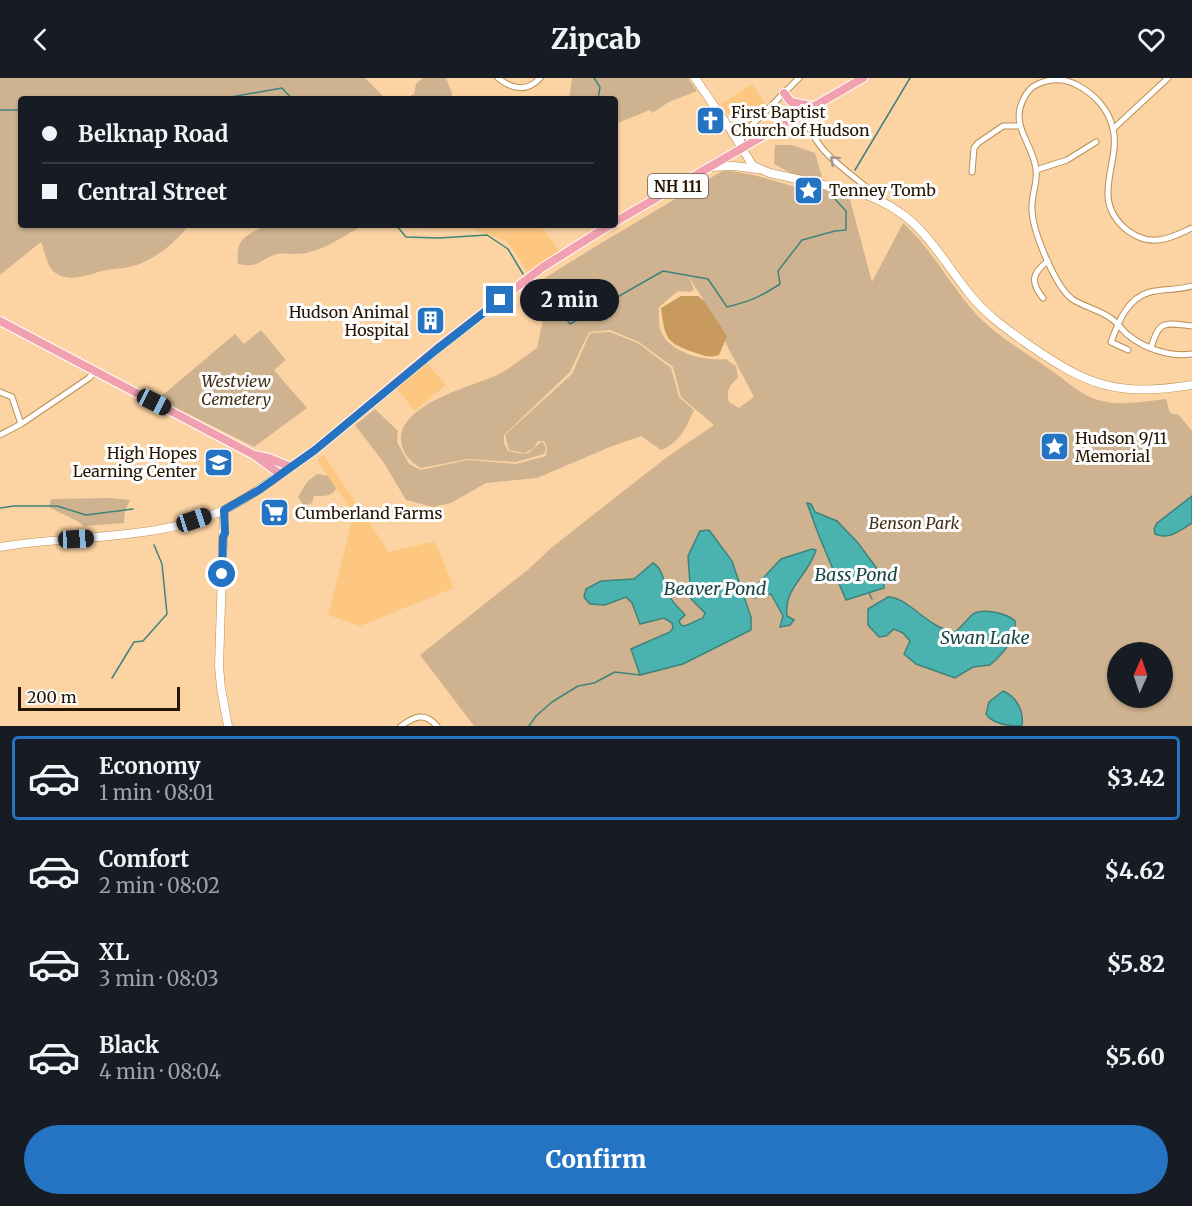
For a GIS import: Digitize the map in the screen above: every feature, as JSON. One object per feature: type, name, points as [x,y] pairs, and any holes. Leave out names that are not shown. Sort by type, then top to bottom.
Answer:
[{"type":"main road","name":"NH 111","points":[[618,220],[863,78]]},
{"type":"main road","points":[[784,93],[791,102],[809,108]]},
{"type":"main road","points":[[0,321],[254,455],[280,474],[315,450],[444,344],[543,267],[605,228]]},
{"type":"main road","points":[[254,455],[270,458],[291,467]]},
{"type":"street","points":[[498,78],[509,86],[520,88],[530,86],[540,78]]},
{"type":"street","points":[[695,78],[741,149],[753,166],[759,170]]},
{"type":"street","points":[[741,149],[742,135],[799,78]]},
{"type":"street","points":[[1113,129],[1168,78]]},
{"type":"street","points":[[1192,228],[1165,239],[1152,240],[1132,234],[1118,221],[1110,207],[1108,192],[1114,146],[1113,129],[1098,100],[1086,90],[1065,79],[1044,81],[1027,92],[1019,111],[1020,126],[1036,170],[1032,216],[1058,283],[1066,294],[1079,303],[1103,313],[1133,338],[1151,348],[1174,354],[1192,354]]},
{"type":"street","points":[[809,108],[807,123],[815,141],[829,157],[878,199],[908,217],[926,235],[967,291],[984,310],[1014,334],[1066,370],[1095,383],[1126,389],[1192,387]]},
{"type":"street","points":[[972,172],[974,148],[978,142],[1003,126],[1020,126]]},
{"type":"street","points":[[1036,170],[1066,160],[1096,142]]},
{"type":"street","points":[[711,167],[734,166],[759,170],[841,188],[878,199]]},
{"type":"street","points":[[1043,298],[1036,288],[1035,275],[1039,268],[1048,261]]},
{"type":"street","points":[[1128,350],[1111,342],[1128,307],[1145,294],[1192,286]]},
{"type":"street","points":[[1151,348],[1155,334],[1161,325],[1168,323],[1192,326]]},
{"type":"street","points":[[0,435],[21,424],[89,378],[95,371]]},
{"type":"street","points":[[0,392],[12,397],[21,424]]},
{"type":"street","points":[[0,547],[40,541],[143,533],[173,526],[224,510],[248,497],[280,474]]},
{"type":"street","points":[[224,510],[219,666],[228,726]]},
{"type":"street","points":[[402,726],[413,718],[421,716],[429,718],[437,726]]},
{"type":"shaded area","points":[[752,84],[767,106],[739,129],[721,104]]},
{"type":"shaded area","points":[[543,228],[561,253],[529,274],[507,241],[472,229],[425,229]]},
{"type":"shaded area","points":[[681,296],[698,296],[704,301],[727,336],[719,355],[699,354],[678,346],[669,338],[664,327],[661,308]]},
{"type":"shaded area","points":[[427,363],[446,385],[415,411],[397,389]]},
{"type":"shaded area","points":[[324,455],[389,552],[435,541],[454,588],[360,626],[328,615],[354,514],[317,460]]},
{"type":"green space","points":[[0,78],[365,78],[383,96],[18,96],[18,228],[186,228],[163,251],[147,261],[129,267],[79,277],[62,276],[51,268],[41,242],[0,275]]},
{"type":"green space","points":[[423,78],[446,78],[452,96],[410,96],[414,94],[416,84]]},
{"type":"green space","points":[[572,78],[688,78],[697,91],[669,102],[652,113],[650,110],[618,123],[618,96],[569,96]]},
{"type":"green space","points":[[775,145],[792,145],[815,153],[822,177],[794,175],[774,164]]},
{"type":"green space","name":"Benson Park","points":[[724,170],[754,175],[799,188],[818,187],[849,196],[872,282],[903,223],[938,263],[978,316],[1008,341],[1076,389],[1095,399],[1134,403],[1166,399],[1170,413],[1179,415],[1192,431],[1192,726],[474,726],[420,655],[667,457],[714,425],[681,397],[673,367],[639,342],[610,330],[589,332],[570,372],[504,435],[504,443],[508,451],[528,453],[542,441],[546,448],[544,454],[516,462],[468,459],[421,468],[413,463],[407,457],[401,440],[404,427],[412,416],[438,399],[501,373],[537,348],[545,310],[526,297],[532,286]],"holes":[[[688,276],[701,296],[754,397],[739,408],[729,402],[728,395],[730,386],[738,378],[736,366],[726,359],[708,359],[679,350],[665,339],[661,331],[659,307],[678,291],[691,292],[694,289]]]},
{"type":"green space","points":[[261,228],[359,228],[317,250],[301,254],[271,256],[250,265],[238,264],[238,248],[248,235]]},
{"type":"green space","name":"Westview Cemetery","points":[[261,330],[286,360],[274,370],[307,408],[254,447],[158,399],[235,334],[244,344]]},
{"type":"green space","points":[[610,332],[638,343],[671,368],[679,397],[694,410],[678,438],[668,447],[661,450],[641,436],[537,478],[486,483],[451,503],[433,507],[406,500],[384,463],[355,425],[375,409],[398,431],[397,442],[409,464],[421,470],[468,460],[516,464],[546,456],[547,448],[544,441],[538,441],[533,449],[524,453],[509,450],[505,435],[572,374],[590,333]]},
{"type":"green space","points":[[317,474],[328,476],[336,488],[335,491],[324,496],[314,496],[312,503],[304,506],[298,497],[307,482]]},
{"type":"green space","points":[[51,499],[130,500],[125,511],[124,523],[84,526],[49,507]]},
{"type":"water","points":[[1192,496],[1192,523],[1169,535],[1155,534],[1154,529],[1157,523]]},
{"type":"water","name":"Bass Pond","points":[[807,503],[811,504],[815,512],[837,521],[858,543],[884,578],[884,588],[846,600]]},
{"type":"water","name":"Beaver Pond","points":[[709,530],[732,561],[751,617],[751,630],[683,664],[640,675],[631,649],[670,632],[673,628],[672,623],[664,618],[640,624],[632,603],[626,597],[605,605],[590,604],[584,597],[586,589],[601,581],[634,579],[653,563],[662,573],[672,600],[685,615],[679,621],[681,625],[685,626],[703,618],[705,613],[691,599],[688,556],[700,531]]},
{"type":"water","points":[[812,549],[816,550],[813,559],[789,597],[787,616],[794,620],[790,625],[780,627],[783,616],[771,594],[754,598],[751,591],[781,559]]},
{"type":"water","name":"Swan Lake","points":[[888,597],[904,602],[945,630],[955,632],[973,614],[989,611],[1015,621],[1014,634],[1004,651],[990,665],[973,667],[955,678],[916,664],[904,654],[910,641],[903,633],[894,629],[886,636],[879,637],[868,625],[868,609]]},
{"type":"water","points":[[1003,691],[1018,705],[1022,715],[1022,726],[997,723],[986,714],[989,702]]},
{"type":"waterway","points":[[594,78],[600,87],[598,96]]},
{"type":"waterway","points":[[855,170],[910,78]]},
{"type":"waterway","points":[[237,96],[282,88],[289,96]]},
{"type":"waterway","points":[[0,110],[18,110]]},
{"type":"waterway","points":[[532,285],[551,300],[570,324],[663,271],[708,279],[727,307],[743,303],[780,284],[778,271],[802,240],[846,230],[846,211],[834,198],[836,195]]},
{"type":"waterway","points":[[398,228],[406,237],[439,238],[487,235],[508,249],[523,274]]},
{"type":"waterway","points":[[0,508],[57,506],[86,515],[133,509]]},
{"type":"waterway","points":[[112,678],[134,642],[143,641],[167,614],[162,564],[154,545]]},
{"type":"waterway","points":[[869,593],[872,599]]},
{"type":"waterway","points":[[529,726],[536,716],[552,702],[578,686],[594,683],[615,672],[640,675]]},
{"type":"place","name":"First Baptist Church of Hudson","points":[[710,121]]},
{"type":"place","name":"Tenney Tomb","points":[[808,190]]},
{"type":"place","name":"Hudson Animal Hospital","points":[[430,321]]},
{"type":"place","name":"Hudson 9/11 Memorial","points":[[1054,447]]},
{"type":"place","name":"High Hopes Learning Center","points":[[218,462]]},
{"type":"place","name":"Cumberland Farms","points":[[274,513]]},
{"type":"route","points":[[222,574],[224,510],[259,490],[315,450],[500,300]]}]
